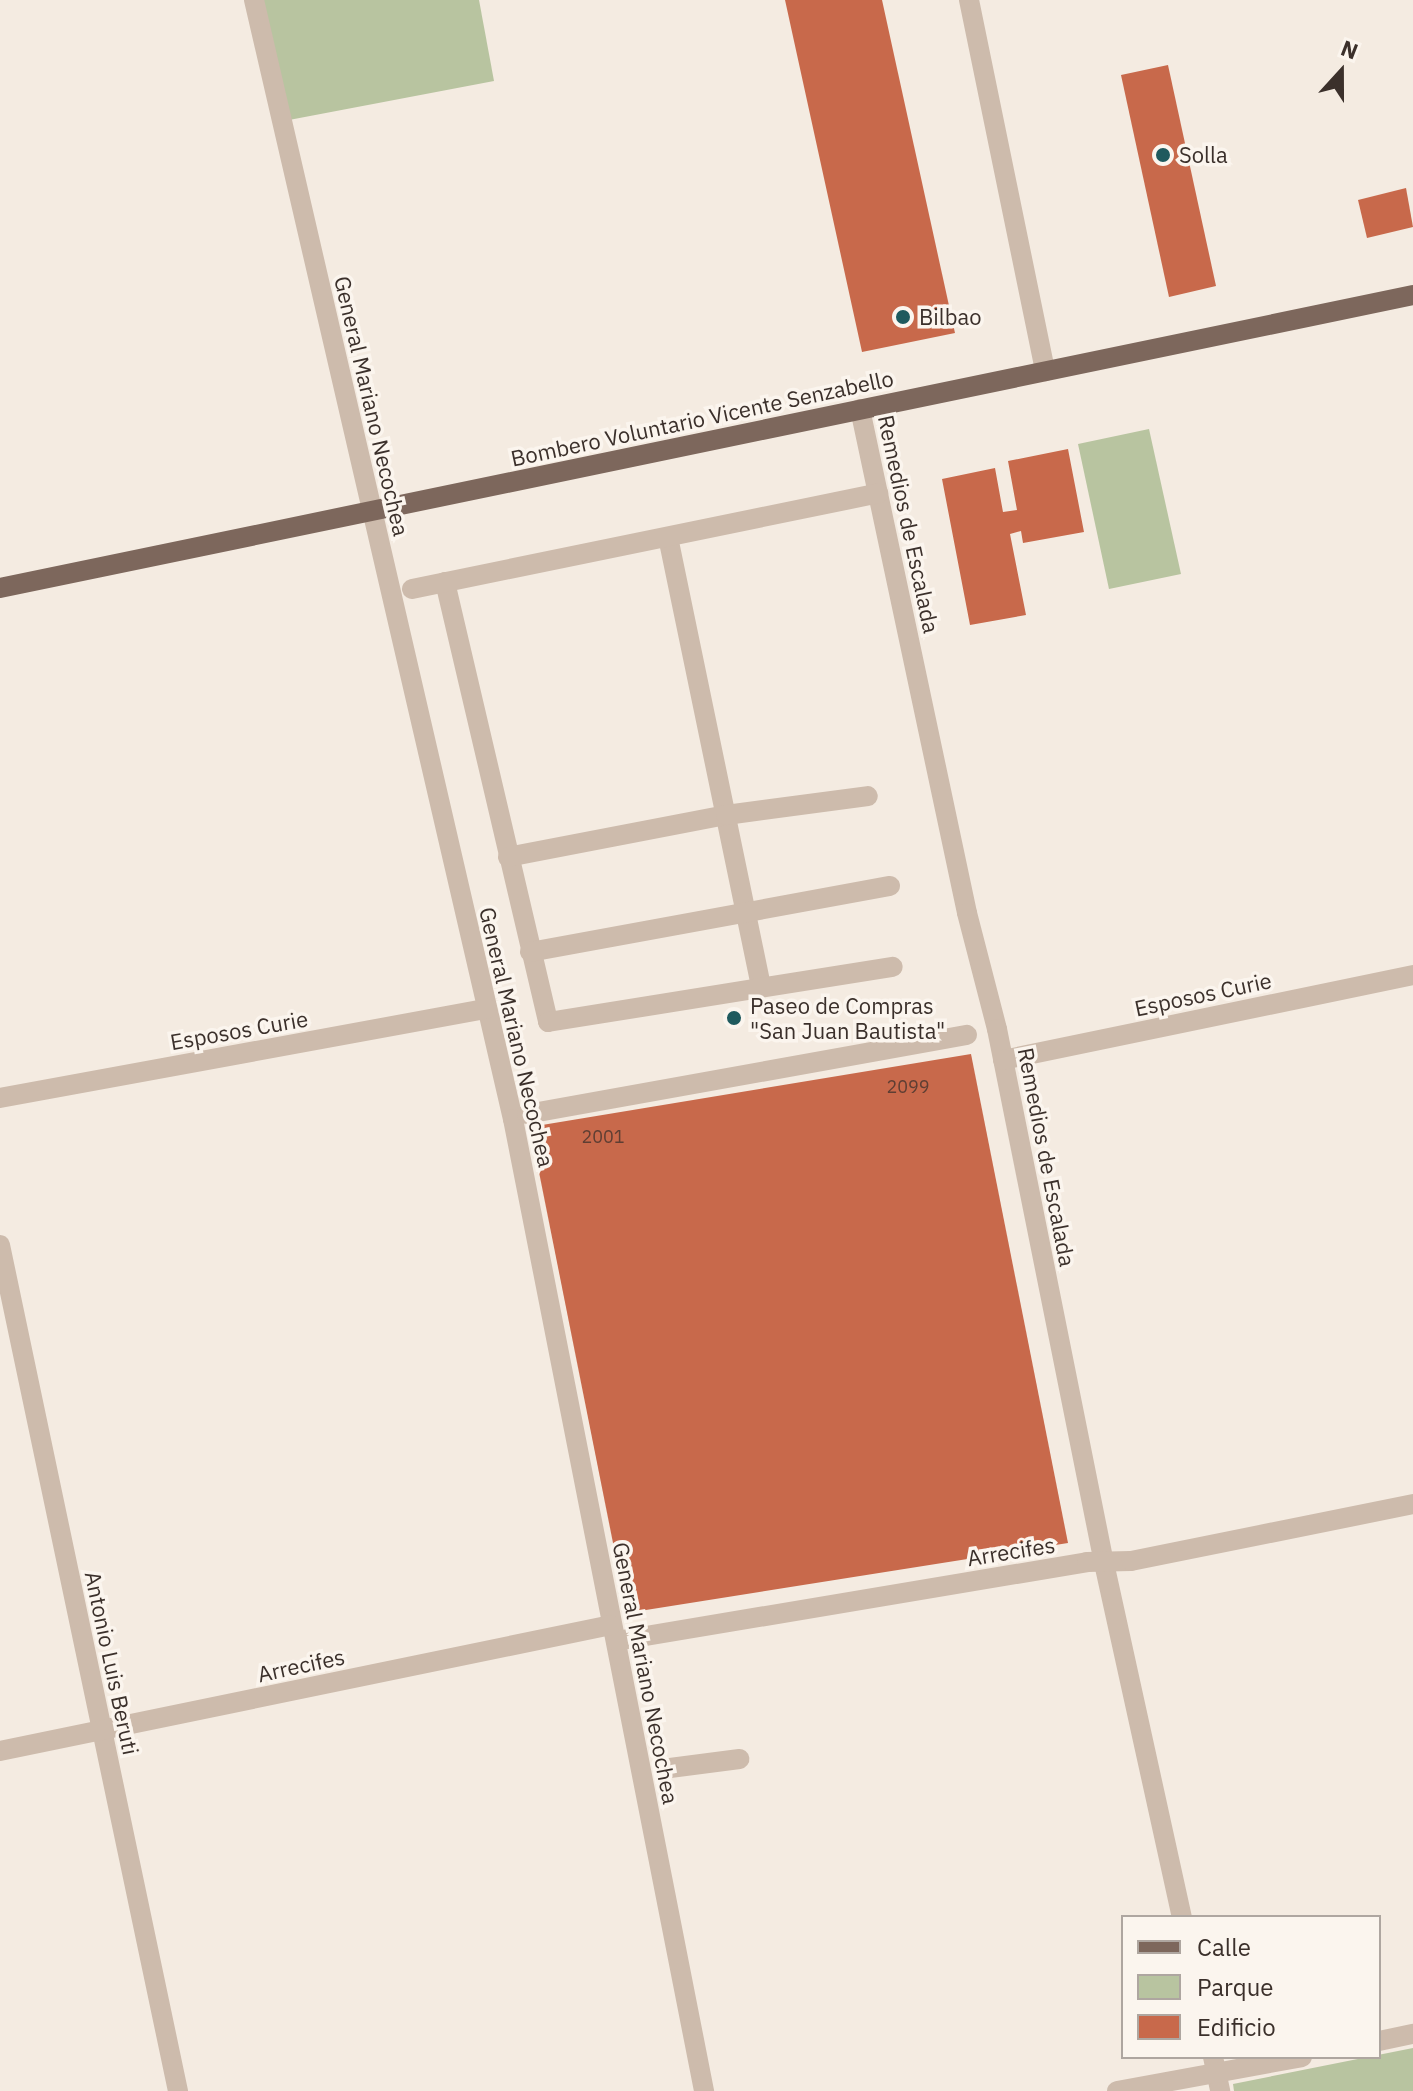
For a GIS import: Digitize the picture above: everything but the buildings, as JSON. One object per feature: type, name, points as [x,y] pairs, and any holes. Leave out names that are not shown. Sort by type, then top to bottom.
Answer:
[{"type":"main road","name":"Bombero Voluntario Vicente Senzabello","points":[[0,588],[1413,295]]},
{"type":"street","name":"General Mariano Necochea","points":[[254,0],[513,1119],[704,2091]]},
{"type":"street","points":[[969,0],[1045,371]]},
{"type":"street","name":"Remedios de Escalada","points":[[860,409],[967,913],[1003,1060],[1104,1563],[1182,1915]]},
{"type":"street","points":[[412,589],[878,493]]},
{"type":"street","points":[[668,537],[761,988]]},
{"type":"street","points":[[445,582],[548,1022],[893,967]]},
{"type":"street","points":[[508,857],[726,815],[868,796]]},
{"type":"street","points":[[530,952],[890,886]]},
{"type":"street","name":"Esposos Curie","points":[[1003,1060],[1413,975]]},
{"type":"street","name":"Esposos Curie","points":[[0,1098],[487,1009]]},
{"type":"street","points":[[527,1114],[967,1035]]},
{"type":"street","name":"Antonio Luis Beruti","points":[[0,1245],[178,2091]]},
{"type":"street","name":"Arrecifes","points":[[0,1751],[614,1633],[1087,1562],[1131,1561],[1413,1504]]},
{"type":"street","points":[[670,1768],[739,1759]]},
{"type":"street","points":[[1381,2041],[1413,2034]]},
{"type":"street","points":[[1117,2091],[1292,2059]]},
{"type":"green space","points":[[262,0],[479,0],[494,81],[289,120]]},
{"type":"green space","points":[[1149,429],[1181,574],[1109,589],[1078,444]]},
{"type":"green space","points":[[1413,2048],[1413,2091],[1234,2091],[1233,2084],[1358,2059],[1381,2059],[1381,2054]]},
{"type":"place","name":"Solla","points":[[1163,155]]},
{"type":"place","name":"Bilbao","points":[[903,317]]},
{"type":"place","name":"Paseo de Compras \"San Juan Bautista\"","points":[[734,1018]]}]
